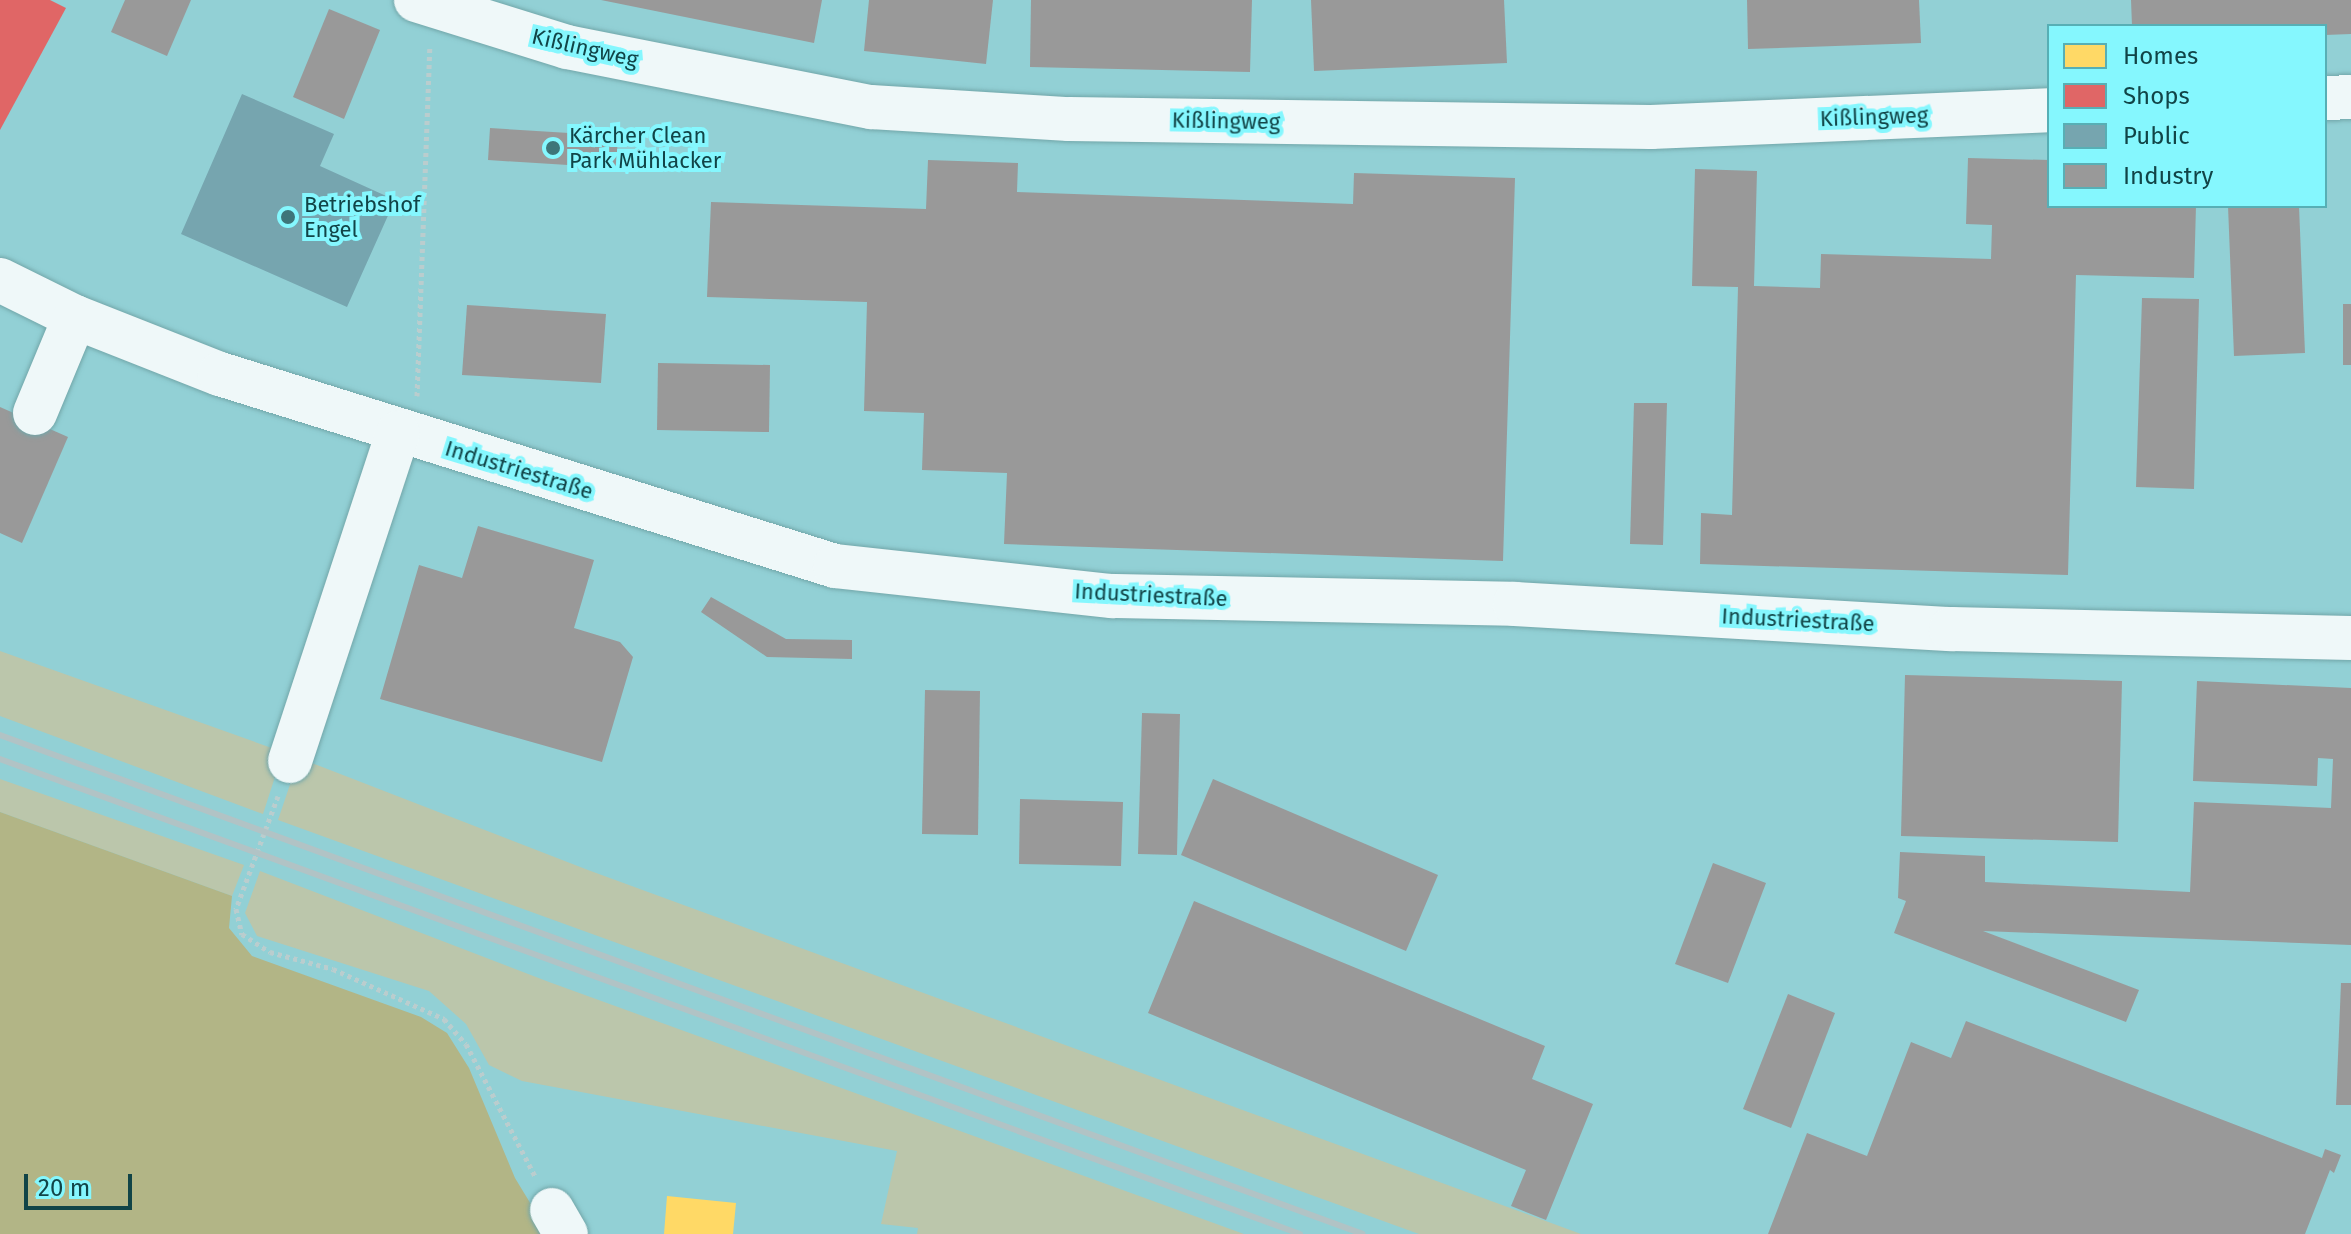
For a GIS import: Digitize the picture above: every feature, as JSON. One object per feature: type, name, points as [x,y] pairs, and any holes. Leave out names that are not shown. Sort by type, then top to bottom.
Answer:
[{"type":"street","name":"Kißlingweg","points":[[427,2],[567,47],[902,109],[1069,119],[1651,127],[2047,110]]},
{"type":"street","points":[[2327,98],[2351,97]]},
{"type":"street","name":"Industriestraße","points":[[0,280],[75,317],[220,374],[404,435],[835,566],[1097,595],[1515,604],[1951,629],[2351,638]]},
{"type":"street","points":[[35,413],[75,317]]},
{"type":"street","points":[[290,761],[404,435]]},
{"type":"path","points":[[404,435],[417,403],[427,2]]},
{"type":"path","points":[[271,817],[236,909],[242,934],[270,952],[333,969],[444,1019],[466,1044],[559,1222]]},
{"type":"green space","points":[[0,651],[283,752],[263,814],[0,716]]},
{"type":"green space","points":[[299,758],[588,870],[1581,1234],[1419,1234],[278,820]]},
{"type":"green space","points":[[0,779],[244,865],[232,896],[0,812]]},
{"type":"green space","points":[[0,812],[232,896],[229,928],[252,956],[421,1017],[447,1033],[469,1068],[515,1178],[549,1234],[0,1234]]},
{"type":"green space","points":[[260,871],[549,982],[1244,1234],[917,1234],[918,1228],[881,1224],[897,1151],[522,1081],[489,1065],[466,1024],[429,991],[257,936],[245,913]]},
{"type":"building: Homes","points":[[667,1196],[736,1203],[733,1234],[664,1234]]},
{"type":"building: Shops","points":[[0,0],[50,0],[66,8],[0,130]]},
{"type":"building: Public","name":"Betriebshof Engel","points":[[242,94],[334,134],[320,166],[395,200],[347,307],[181,234]]},
{"type":"building: Industry","points":[[125,0],[191,0],[167,56],[111,32]]},
{"type":"building: Industry","points":[[601,0],[822,0],[814,43]]},
{"type":"building: Industry","points":[[869,0],[993,0],[986,64],[864,51]]},
{"type":"building: Industry","points":[[1031,0],[1252,0],[1250,72],[1030,67]]},
{"type":"building: Industry","points":[[1311,0],[1504,0],[1507,63],[1314,71]]},
{"type":"building: Industry","points":[[1747,0],[1919,0],[1921,43],[1748,49]]},
{"type":"building: Industry","points":[[2131,0],[2351,0],[2351,34],[2327,35],[2327,24],[2132,24]]},
{"type":"building: Industry","points":[[329,9],[380,30],[344,119],[293,97]]},
{"type":"building: Industry","name":"Kärcher Clean Park Mühlacker","points":[[490,128],[618,136],[616,168],[488,160]]},
{"type":"building: Industry","points":[[1968,158],[2047,160],[2047,208],[2196,208],[2194,278],[2076,275],[2068,575],[1700,564],[1701,513],[1732,515],[1738,287],[1692,286],[1695,169],[1757,171],[1754,286],[1820,288],[1821,254],[1991,259],[1992,225],[1966,224]]},
{"type":"building: Industry","points":[[928,160],[1018,163],[1017,192],[1353,204],[1354,173],[1515,178],[1503,561],[1004,544],[1007,473],[922,470],[924,413],[864,411],[867,302],[707,297],[711,202],[926,209]]},
{"type":"building: Industry","points":[[2228,208],[2299,208],[2305,353],[2234,356]]},
{"type":"building: Industry","points":[[2142,298],[2199,299],[2194,489],[2136,487]]},
{"type":"building: Industry","points":[[2343,304],[2351,304],[2351,365],[2343,365]]},
{"type":"building: Industry","points":[[467,305],[606,314],[601,383],[462,375]]},
{"type":"building: Industry","points":[[658,363],[770,365],[769,432],[657,430]]},
{"type":"building: Industry","points":[[1634,403],[1667,403],[1663,545],[1630,544]]},
{"type":"building: Industry","points":[[0,407],[68,437],[22,543],[0,533]]},
{"type":"building: Industry","points":[[478,526],[594,560],[574,628],[620,642],[633,657],[602,762],[380,699],[419,565],[462,578]]},
{"type":"building: Industry","points":[[711,597],[786,639],[852,640],[852,659],[767,657],[701,612]]},
{"type":"building: Industry","points":[[1905,675],[2122,681],[2118,842],[1901,836]]},
{"type":"building: Industry","points":[[2197,681],[2351,688],[2351,945],[1983,931],[2139,990],[2126,1022],[1894,933],[1906,901],[1898,898],[1900,852],[1985,856],[1985,882],[2190,892],[2194,802],[2331,808],[2333,759],[2318,758],[2317,786],[2193,781]]},
{"type":"building: Industry","points":[[925,690],[980,691],[978,835],[922,834]]},
{"type":"building: Industry","points":[[1142,713],[1180,714],[1177,855],[1138,854]]},
{"type":"building: Industry","points":[[1213,779],[1438,875],[1406,951],[1181,855]]},
{"type":"building: Industry","points":[[1020,799],[1123,802],[1121,866],[1019,864]]},
{"type":"building: Industry","points":[[1713,863],[1766,883],[1728,983],[1675,964]]},
{"type":"building: Industry","points":[[1194,901],[1545,1046],[1532,1079],[1593,1104],[1546,1220],[1511,1206],[1526,1170],[1148,1013]]},
{"type":"building: Industry","points":[[2341,983],[2351,983],[2351,1105],[2336,1105]]},
{"type":"building: Industry","points":[[1788,994],[1835,1013],[1791,1128],[1743,1109]]},
{"type":"building: Industry","points":[[1966,1021],[2322,1158],[2325,1149],[2341,1155],[2334,1173],[2330,1170],[2305,1234],[1768,1234],[1807,1133],[1867,1156],[1911,1042],[1951,1058]]},
{"type":"railway","points":[[0,735],[1363,1234]]},
{"type":"railway","points":[[0,759],[1300,1234]]},
{"type":"place","name":"Kärcher Clean Park Mühlacker","points":[[553,148]]},
{"type":"place","name":"Betriebshof Engel","points":[[288,217]]}]
